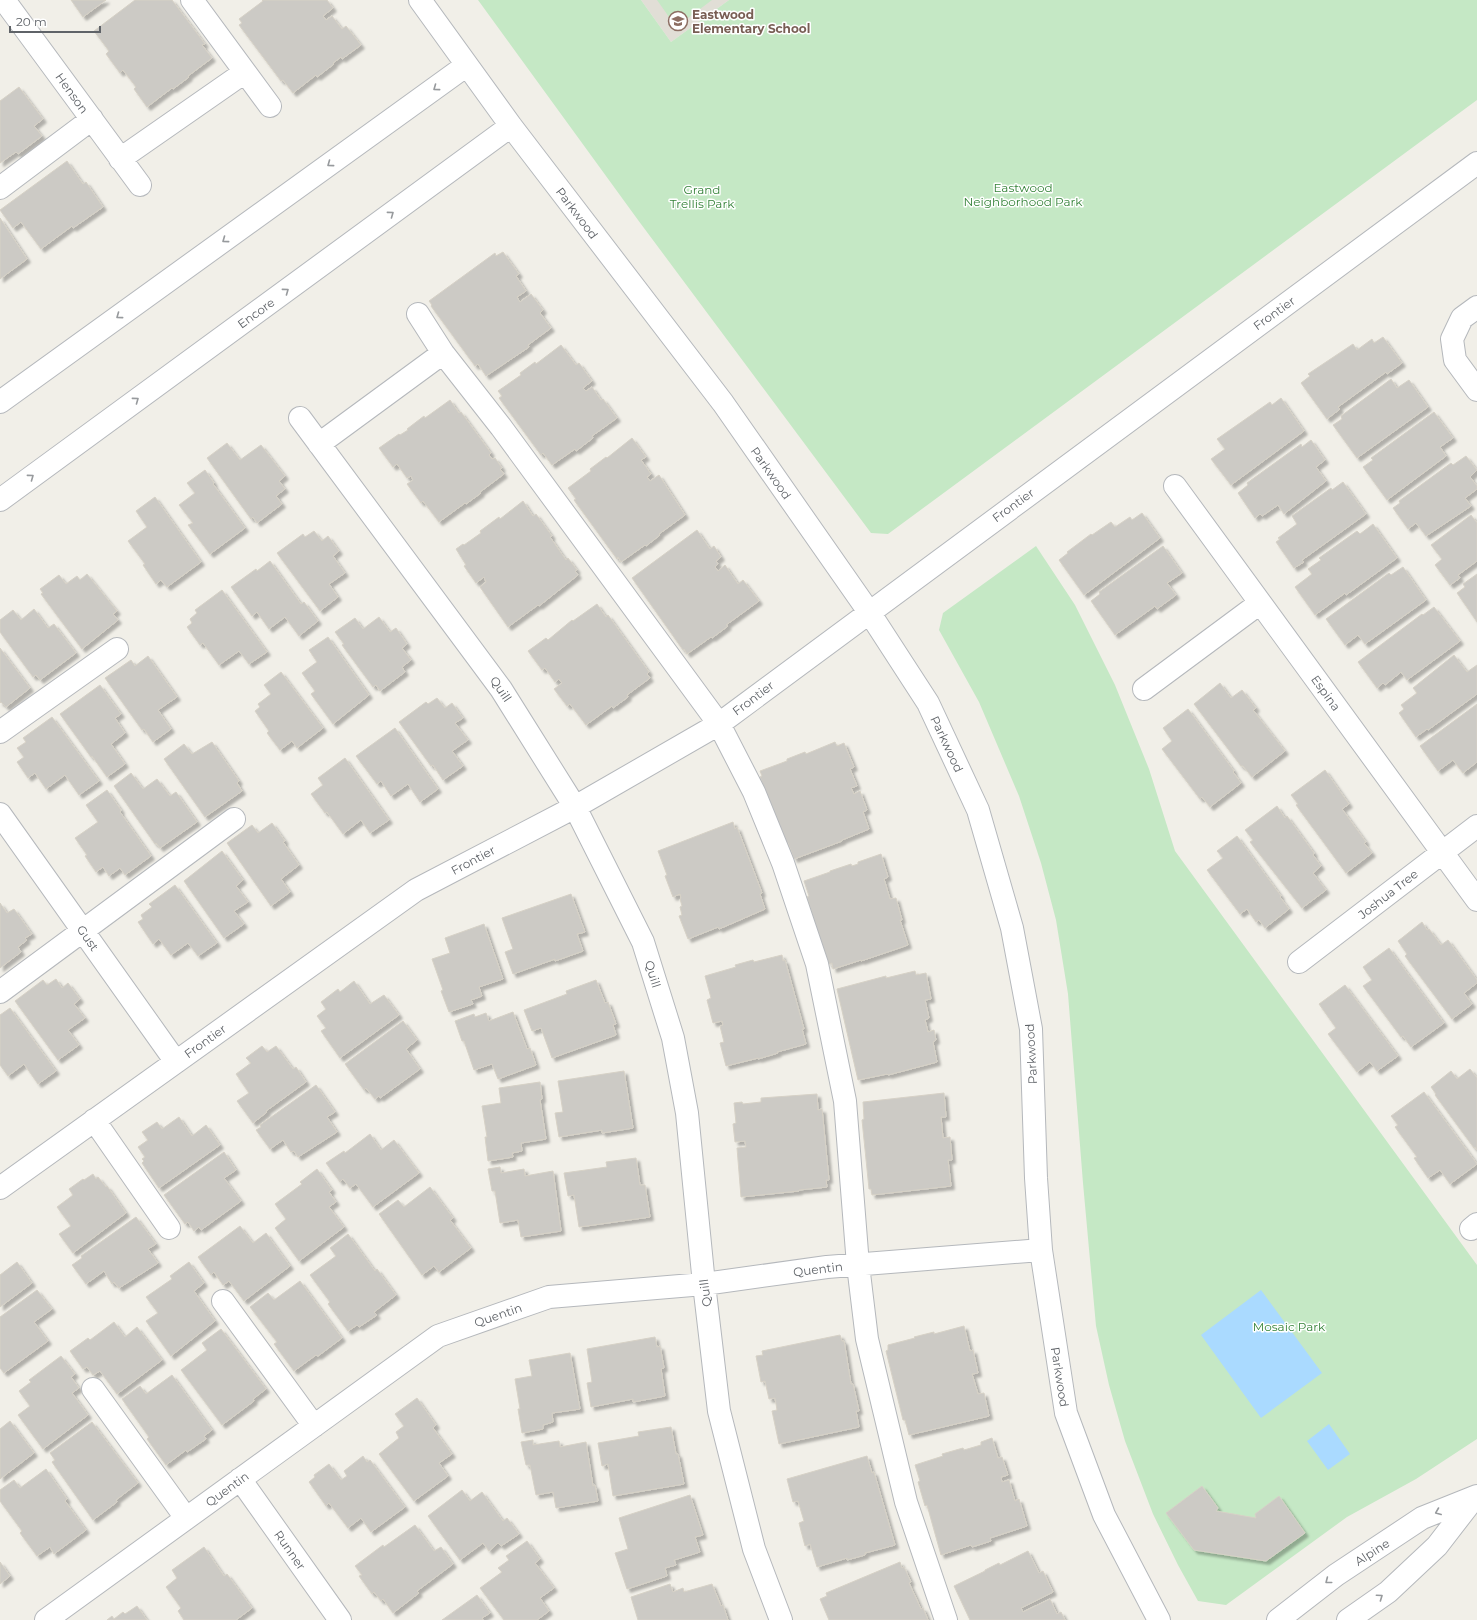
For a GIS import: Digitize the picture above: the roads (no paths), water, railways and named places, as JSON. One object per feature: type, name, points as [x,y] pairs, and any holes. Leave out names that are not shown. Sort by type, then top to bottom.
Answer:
[{"type":"street","name":"Henson","points":[[4,0],[140,185]]},
{"type":"street","points":[[192,0],[270,106]]},
{"type":"street","name":"Parkwood","points":[[420,0],[511,126],[723,403],[869,612],[928,703],[978,810],[1012,928],[1031,1029],[1041,1250],[1066,1414],[1104,1515],[1159,1620]]},
{"type":"street","points":[[0,402],[467,65]]},
{"type":"street","points":[[120,159],[245,72]]},
{"type":"street","points":[[0,188],[92,119]]},
{"type":"street","name":"Encore","points":[[0,500],[511,126]]},
{"type":"street","name":"Frontier","points":[[0,1188],[416,890],[575,807],[719,724],[1477,163]]},
{"type":"street","points":[[1477,307],[1462,318],[1452,339],[1455,360],[1477,390]]},
{"type":"street","points":[[418,314],[443,353],[506,433],[719,724],[754,792],[780,856],[818,964],[845,1101],[858,1265],[866,1339],[906,1502],[946,1620]]},
{"type":"street","points":[[319,444],[443,353]]},
{"type":"street","name":"Quill","points":[[300,418],[501,689],[575,807],[643,942],[673,1038],[687,1113],[704,1284],[719,1411],[754,1549],[781,1620]]},
{"type":"street","name":"Espina","points":[[1175,486],[1477,900]]},
{"type":"street","points":[[1144,689],[1260,603]]},
{"type":"street","points":[[0,732],[117,649]]},
{"type":"street","name":"Gust","points":[[0,814],[176,1062]]},
{"type":"street","points":[[0,992],[234,819]]},
{"type":"street","name":"Joshua Tree","points":[[1300,962],[1477,826]]},
{"type":"street","points":[[94,1120],[169,1228]]},
{"type":"street","name":"Quentin","points":[[46,1620],[438,1336],[549,1297],[704,1284],[827,1267],[1041,1250]]},
{"type":"street","points":[[223,1302],[314,1426]]},
{"type":"street","points":[[93,1389],[186,1518]]},
{"type":"street","name":"Runner","points":[[240,1479],[340,1620]]},
{"type":"street","name":"Alpine","points":[[1278,1620],[1336,1575],[1422,1518],[1475,1497]]},
{"type":"street","name":"Alpine","points":[[1348,1620],[1388,1592],[1437,1546],[1475,1497]]},
{"type":"water","points":[[1261,1290],[1322,1373],[1261,1418],[1201,1335]]},
{"type":"water","points":[[1329,1424],[1350,1454],[1328,1470],[1307,1441]]},
{"type":"place","name":"Eastwood Elementary School","points":[[678,21]]},
{"type":"park label","name":"Eastwood Neighborhood Park","points":[[1023,194]]},
{"type":"park label","name":"Grand Trellis Park","points":[[702,196]]},
{"type":"park label","name":"Mosaic Park","points":[[1289,1326]]}]
